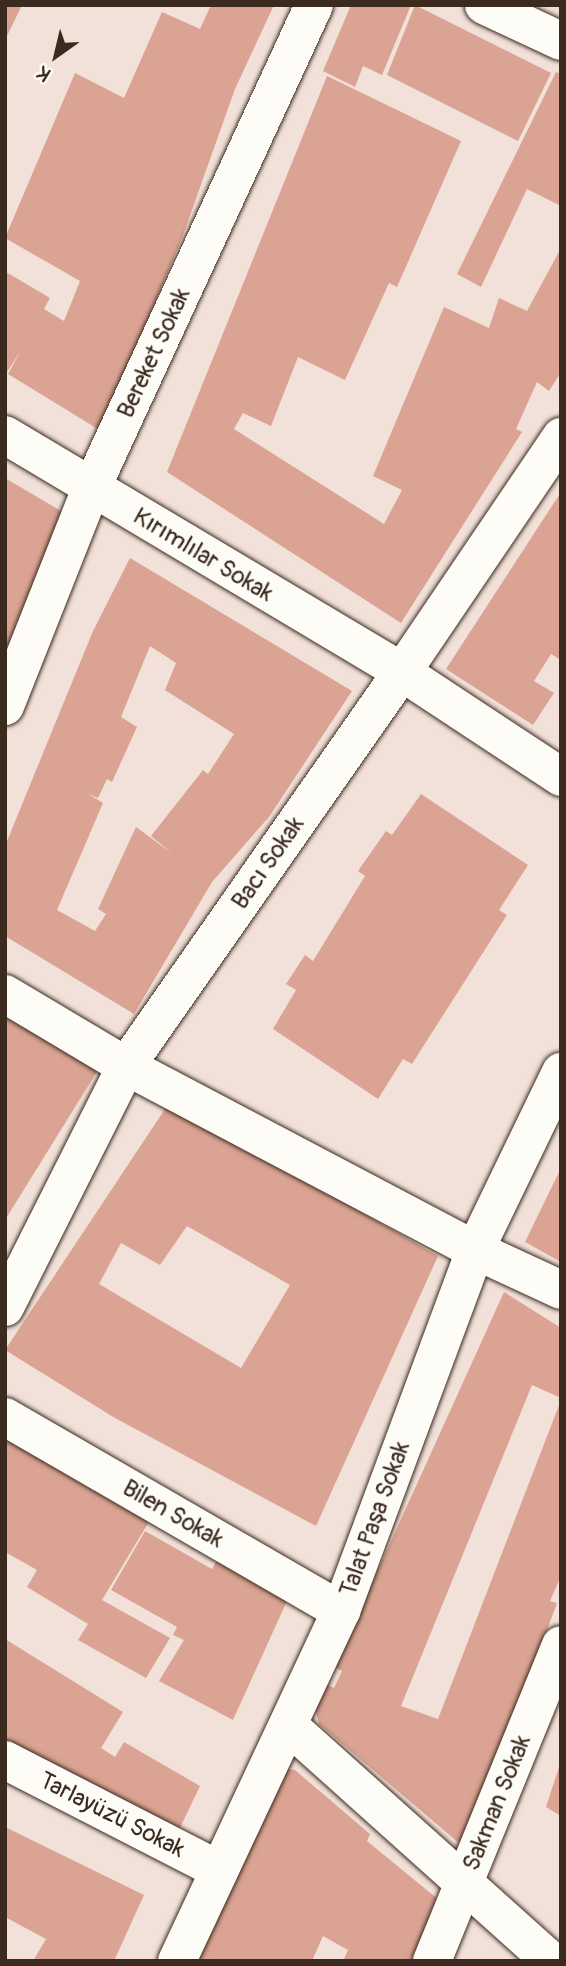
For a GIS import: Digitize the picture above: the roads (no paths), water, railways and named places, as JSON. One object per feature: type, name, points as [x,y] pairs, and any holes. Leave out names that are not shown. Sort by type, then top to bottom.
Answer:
[{"type":"street","name":"Bereket Sokak","points":[[5,706],[91,489],[314,5]]},
{"type":"street","points":[[484,5],[561,41]]},
{"type":"street","name":"Kırımlılar Sokak","points":[[5,435],[91,489],[402,672],[561,777]]},
{"type":"street","name":"Bacı Sokak","points":[[5,1307],[126,1066],[402,672],[561,437]]},
{"type":"street","points":[[5,994],[126,1066],[475,1250],[561,1290]]},
{"type":"street","name":"Talat Paşa Sokak","points":[[177,1961],[341,1611],[475,1250],[561,1072]]},
{"type":"street","name":"Bilen Sokak","points":[[5,1418],[341,1611]]},
{"type":"street","name":"Sakman Sokak","points":[[432,1961],[561,1645]]},
{"type":"street","points":[[289,1726],[551,1961]]},
{"type":"street","name":"Tarlayüzü Sokak","points":[[5,1760],[219,1870]]}]
